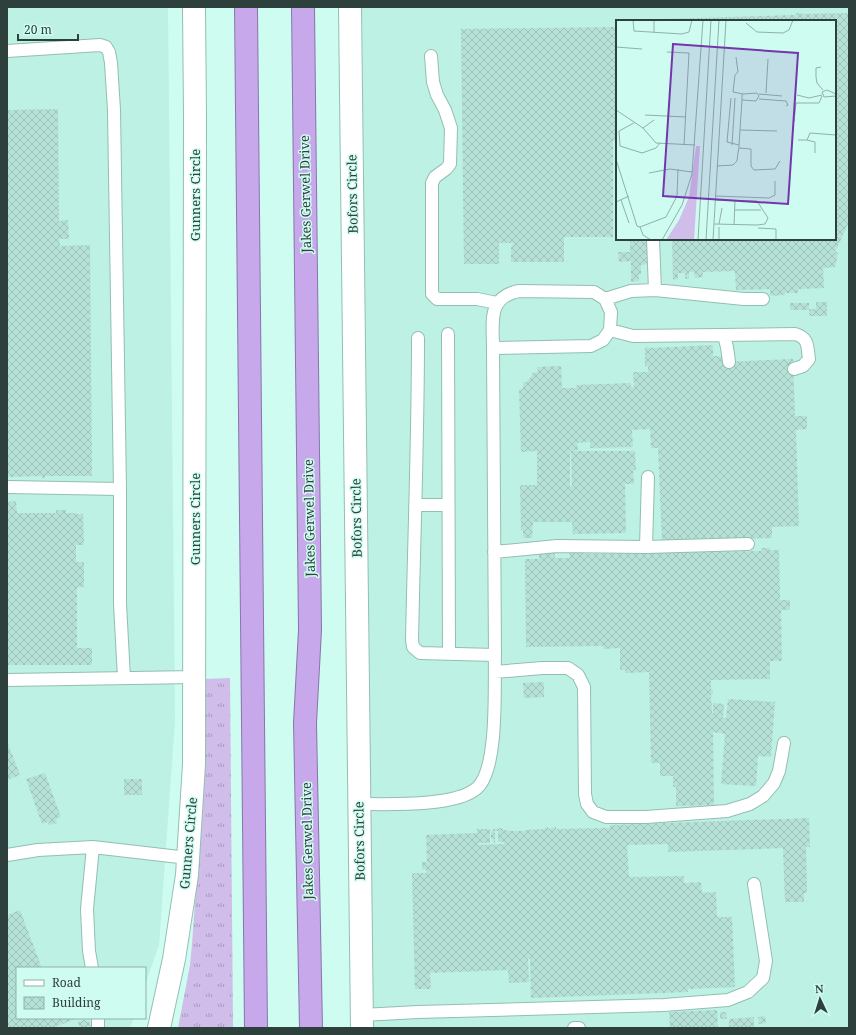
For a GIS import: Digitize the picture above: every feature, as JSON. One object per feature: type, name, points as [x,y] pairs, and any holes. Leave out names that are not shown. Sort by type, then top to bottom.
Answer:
[{"type":"highway","name":"Jakes Gerwel Drive","points":[[303,7],[310,630],[305,723],[310,1028]]},
{"type":"highway","points":[[246,8],[256,1028]]},
{"type":"street","name":"Gunners Circle","points":[[159,1028],[174,959],[187,875],[194,764],[196,116],[194,9]]},
{"type":"street","name":"Bofors Circle","points":[[350,9],[362,1022]]},
{"type":"lane","points":[[7,51],[100,45],[106,48],[109,52],[114,118],[120,489],[120,604],[124,678]]},
{"type":"lane","points":[[431,56],[433,82],[451,128],[450,164],[435,177],[432,184],[432,294],[437,299],[477,299],[497,303]]},
{"type":"lane","points":[[653,240],[655,290]]},
{"type":"lane","points":[[605,300],[631,291],[655,290],[744,299],[763,299]]},
{"type":"lane","points":[[359,804],[411,804],[445,800],[466,795],[478,788],[485,777],[489,762],[496,708],[494,552],[493,348],[493,314],[497,303],[508,293],[520,291],[594,292],[605,300],[611,312],[610,330],[603,340],[591,346],[493,348]]},
{"type":"lane","points":[[610,330],[633,336],[795,334],[802,336],[806,340],[809,359],[803,366],[794,369]]},
{"type":"lane","points":[[448,334],[449,654]]},
{"type":"lane","points":[[724,336],[729,362]]},
{"type":"lane","points":[[418,338],[418,435],[415,505],[413,647],[420,653],[495,654]]},
{"type":"lane","points":[[646,547],[648,477]]},
{"type":"lane","points":[[7,487],[120,489]]},
{"type":"lane","points":[[415,505],[448,505]]},
{"type":"lane","points":[[494,552],[557,546],[646,547],[748,544]]},
{"type":"lane","points":[[495,672],[542,668],[568,668],[578,675],[584,687],[584,766],[586,799],[587,804],[593,812],[606,817],[646,817],[727,811],[750,804],[763,796],[774,783],[779,771],[784,743]]},
{"type":"lane","points":[[7,680],[195,677]]},
{"type":"lane","points":[[7,856],[38,850],[93,847],[188,858]]},
{"type":"lane","points":[[92,967],[89,950],[87,909],[93,847]]},
{"type":"lane","points":[[362,1022],[418,1012],[664,1005],[728,1000],[748,992],[763,978],[766,961],[754,884]]},
{"type":"lane","points":[[574,1028],[579,1028]]},
{"type":"shaded area","points":[[7,7],[168,7],[175,720],[159,945],[146,982],[146,967],[16,967],[16,1019],[134,1019],[130,1028],[7,1028]]},
{"type":"shaded area","points":[[362,7],[849,7],[849,1028],[372,1028]]},
{"type":"green space","points":[[230,678],[233,1028],[178,1028],[190,965],[192,944],[200,833],[204,679]]},
{"type":"building","points":[[795,13],[849,13],[849,222],[835,252],[838,253],[835,267],[823,268],[824,288],[798,289],[798,293],[785,293],[785,295],[770,296],[770,289],[736,290],[735,271],[703,272],[703,277],[695,278],[694,272],[689,272],[689,279],[685,279],[685,273],[678,273],[678,279],[673,280],[672,240],[836,240],[836,20],[665,20],[795,15]]},
{"type":"building","points":[[616,27],[616,141],[613,141],[613,237],[564,237],[564,262],[511,262],[511,248],[514,243],[499,243],[499,264],[464,264],[461,29]]},
{"type":"building","points":[[58,109],[59,221],[68,220],[69,239],[59,239],[60,246],[90,245],[92,476],[45,476],[45,478],[42,478],[42,476],[7,477],[7,110]]},
{"type":"building","points":[[630,240],[647,240],[647,264],[641,265],[641,275],[639,274],[639,281],[631,282],[631,261],[619,262],[618,252],[630,252]]},
{"type":"building","points":[[816,302],[827,302],[827,316],[809,316],[809,309],[816,309]]},
{"type":"building","points":[[790,303],[809,303],[809,310],[790,310]]},
{"type":"building","points":[[713,345],[713,356],[723,356],[723,362],[793,359],[795,416],[807,416],[807,429],[796,430],[799,526],[772,527],[772,538],[662,542],[658,448],[651,448],[650,429],[632,430],[633,447],[590,448],[590,442],[577,443],[578,450],[567,451],[570,451],[570,486],[572,486],[571,451],[635,451],[636,470],[633,470],[634,484],[625,484],[626,533],[573,534],[572,522],[533,522],[532,538],[523,538],[523,530],[521,530],[520,485],[537,485],[537,451],[521,452],[519,389],[523,389],[523,382],[526,382],[532,376],[532,373],[538,372],[537,367],[561,366],[562,388],[576,388],[576,385],[631,383],[631,387],[634,388],[633,372],[648,372],[648,366],[645,366],[645,347],[652,348]]},
{"type":"building","points":[[16,501],[17,513],[56,513],[56,510],[66,510],[66,513],[83,514],[84,545],[76,545],[76,562],[84,562],[84,587],[77,587],[77,648],[92,648],[92,665],[7,665],[7,502]]},
{"type":"building","points":[[761,548],[779,550],[780,600],[790,600],[790,610],[781,610],[782,661],[770,661],[770,679],[711,680],[711,689],[713,689],[713,694],[711,694],[712,713],[713,703],[724,704],[723,718],[726,718],[728,699],[775,702],[771,757],[758,756],[756,786],[721,784],[725,734],[713,732],[714,805],[676,806],[676,787],[673,787],[673,776],[660,776],[660,763],[651,763],[649,672],[625,673],[625,670],[620,670],[620,648],[603,649],[603,646],[526,647],[525,559],[539,559],[539,551],[555,551],[555,558],[570,558],[569,550],[585,549],[585,554],[762,551]]},
{"type":"building","points":[[544,682],[544,697],[524,698],[523,683]]},
{"type":"building","points":[[7,741],[20,775],[7,780]]},
{"type":"building","points":[[45,773],[61,817],[56,819],[57,823],[49,825],[48,822],[42,824],[26,779]]},
{"type":"building","points":[[124,779],[142,779],[142,795],[124,795]]},
{"type":"building","points":[[809,818],[810,847],[806,847],[807,893],[804,893],[804,902],[785,902],[783,848],[668,852],[668,844],[627,845],[629,877],[684,876],[684,883],[701,882],[702,893],[716,892],[717,917],[732,917],[735,987],[688,989],[688,992],[531,998],[530,959],[528,959],[529,982],[509,983],[508,970],[430,973],[431,989],[415,989],[412,873],[426,873],[426,870],[422,869],[422,862],[427,862],[426,835],[477,833],[477,829],[490,829],[490,843],[478,843],[478,845],[504,844],[504,842],[498,842],[498,831],[495,831],[495,843],[493,839],[491,839],[491,831],[493,831],[493,829],[503,828],[503,832],[504,830],[525,831],[545,829],[548,827],[548,829],[556,827],[556,829],[610,828],[610,825]]},
{"type":"building","points":[[20,910],[42,967],[16,967],[16,1019],[75,1019],[52,1028],[7,1028],[7,915]]},
{"type":"building","points":[[717,1010],[718,1028],[670,1028],[669,1012]]},
{"type":"building","points":[[720,1012],[726,1012],[727,1019],[720,1019]]},
{"type":"building","points":[[765,1016],[766,1023],[759,1024],[758,1017]]},
{"type":"building","points":[[754,1017],[754,1028],[729,1028],[729,1019]]},
{"type":"building","points":[[84,1020],[89,1021],[91,1026],[80,1028],[78,1022]]}]
